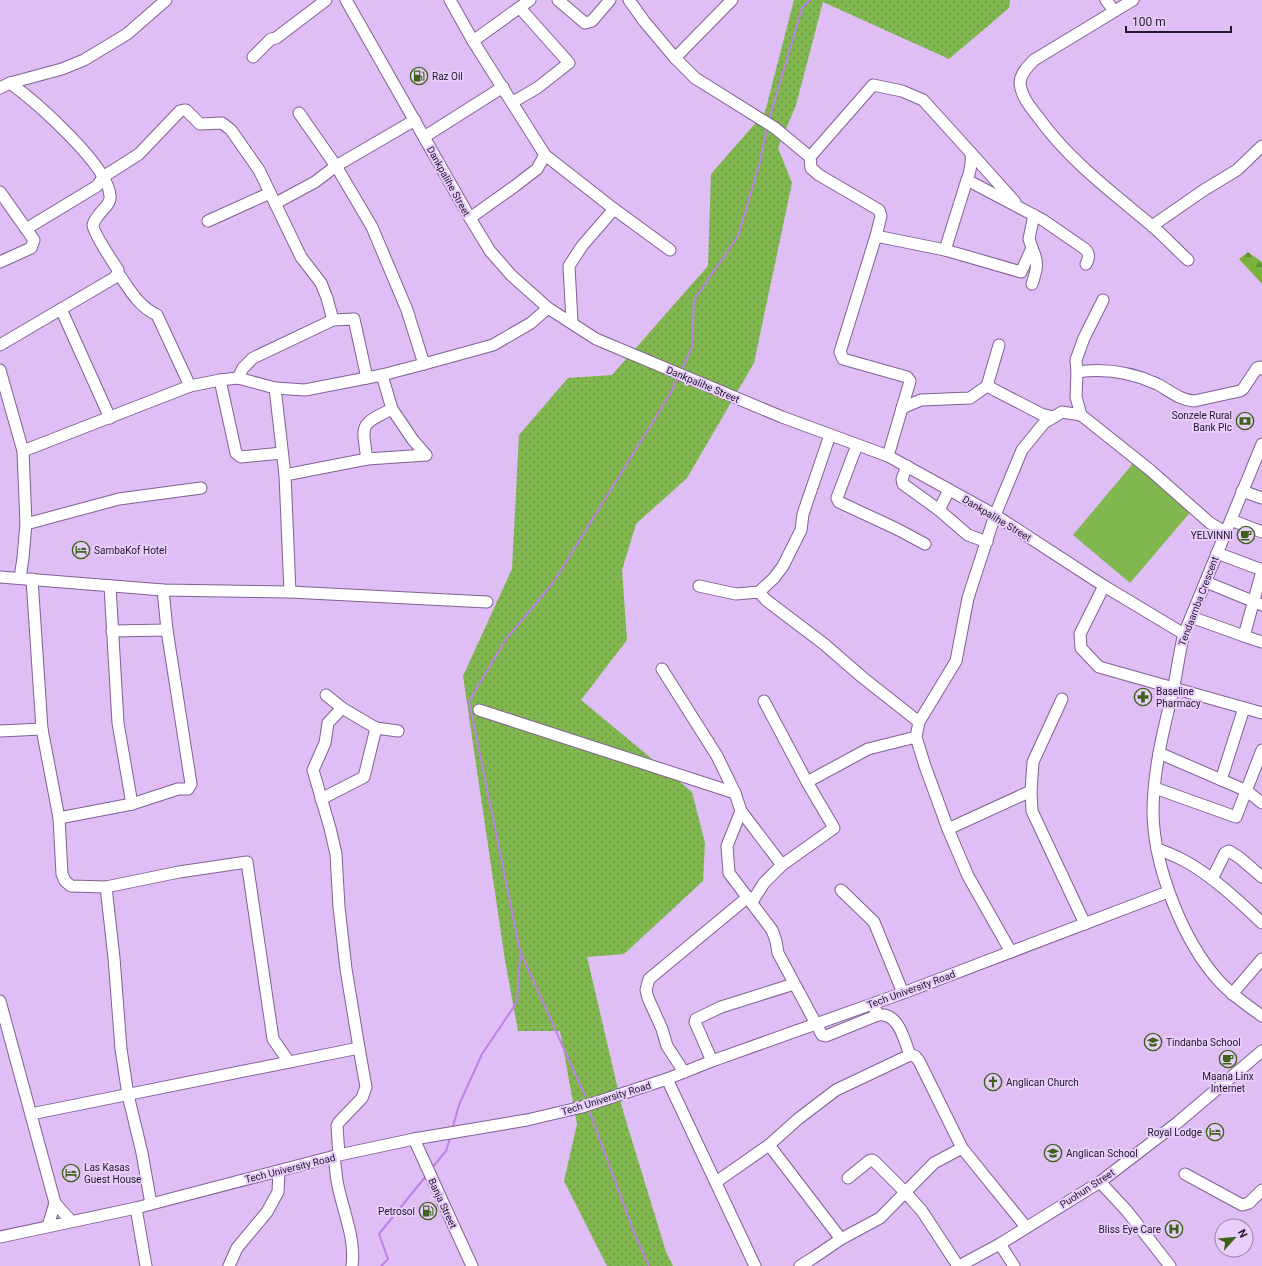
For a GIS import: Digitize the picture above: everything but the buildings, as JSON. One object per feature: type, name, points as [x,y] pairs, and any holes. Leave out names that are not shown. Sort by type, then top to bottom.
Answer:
[{"type":"street","points":[[0,88],[10,83],[62,69],[84,60],[127,34],[166,0]]},
{"type":"street","points":[[253,57],[271,39],[276,38],[326,0]]},
{"type":"street","name":"Dankpalihe Street","points":[[346,0],[490,251],[511,275],[548,308],[572,322],[596,339],[740,399],[830,435],[888,456],[995,515],[1104,586],[1184,634]]},
{"type":"street","points":[[450,0],[473,41],[504,87],[546,155],[614,209],[670,250]]},
{"type":"street","points":[[473,41],[530,0]]},
{"type":"street","points":[[558,0],[585,24],[592,21],[610,0]]},
{"type":"street","points":[[629,0],[644,22],[675,58],[695,78],[775,128],[810,157],[811,168],[819,175],[879,210],[881,216],[876,236],[840,352],[843,359],[907,377],[910,381],[888,456]]},
{"type":"street","points":[[675,58],[732,0]]},
{"type":"street","points":[[1106,0],[1114,11]]},
{"type":"street","points":[[1133,0],[1034,60],[1023,72],[1020,81],[1021,91],[1027,103],[1048,131],[1065,150],[1103,186],[1152,226],[1188,260]]},
{"type":"street","points":[[513,102],[534,90],[569,63],[520,8]]},
{"type":"street","points":[[10,83],[27,95],[81,146],[103,177],[111,198],[94,221],[94,229],[118,270],[118,273],[135,299],[146,310],[157,315],[190,386]]},
{"type":"street","points":[[810,157],[873,85],[902,90],[923,100],[1020,208]]},
{"type":"street","points":[[424,137],[504,87]]},
{"type":"street","points":[[26,229],[97,186],[103,177],[139,154],[176,115],[186,110],[200,124],[222,123],[231,130],[259,170],[301,257],[321,283],[333,320]]},
{"type":"street","points":[[299,113],[336,166],[372,226],[407,310],[424,364]]},
{"type":"street","points":[[276,204],[315,182],[336,166],[415,120]]},
{"type":"street","points":[[1152,226],[1204,190],[1238,170],[1262,146]]},
{"type":"street","points":[[945,250],[970,171],[972,160],[971,152]]},
{"type":"street","points":[[470,218],[532,173],[546,155]]},
{"type":"street","points":[[966,180],[1050,224],[1089,252],[1086,264]]},
{"type":"street","points":[[0,192],[34,240],[31,248],[0,262]]},
{"type":"street","points":[[208,222],[270,193]]},
{"type":"street","points":[[572,322],[569,266],[582,246],[614,209]]},
{"type":"street","points":[[1032,284],[1037,259],[1029,240],[1034,215]]},
{"type":"street","points":[[876,236],[945,250],[1021,272],[1032,248]]},
{"type":"street","points":[[0,345],[114,278],[118,273]]},
{"type":"street","points":[[1081,415],[1076,397],[1076,360],[1084,338],[1103,300]]},
{"type":"street","points":[[23,451],[190,386],[238,378],[275,388],[305,390],[382,375],[424,364],[493,345],[531,323],[548,308]]},
{"type":"street","points":[[61,310],[110,418]]},
{"type":"street","points":[[238,378],[243,368],[253,358],[333,320],[354,319],[367,378]]},
{"type":"street","points":[[902,408],[921,400],[970,398],[987,386],[999,345]]},
{"type":"street","points":[[1077,372],[1109,370],[1130,374],[1157,384],[1187,401],[1194,401],[1240,391],[1243,389],[1257,368],[1260,367],[1262,369]]},
{"type":"street","points":[[0,370],[23,451],[26,524],[20,578]]},
{"type":"street","points":[[285,476],[367,459],[426,455],[413,440],[392,409],[382,375]]},
{"type":"street","points":[[220,380],[236,453],[241,457],[282,453]]},
{"type":"street","points":[[987,386],[1041,414],[1053,417]]},
{"type":"street","points":[[275,388],[285,476],[290,592]]},
{"type":"street","points":[[367,459],[363,430],[365,426],[374,418],[392,409]]},
{"type":"street","points":[[1011,952],[968,876],[948,830],[916,737],[919,722],[956,661],[968,598],[995,515],[1022,450],[1044,423],[1053,417],[1062,412],[1081,415],[1150,470],[1210,523],[1225,532]]},
{"type":"street","points":[[699,586],[736,594],[759,592],[774,578],[784,566],[801,530],[803,514],[830,435]]},
{"type":"street","name":"Tendaamba Crescent","points":[[1261,1014],[1243,1004],[1213,974],[1198,953],[1184,927],[1168,892],[1157,849],[1153,813],[1159,753],[1173,688],[1179,651],[1184,634],[1262,444]]},
{"type":"street","points":[[857,445],[837,498],[839,502],[925,544]]},
{"type":"street","points":[[907,466],[902,479],[904,484],[939,510],[968,535],[987,542]]},
{"type":"street","points":[[26,524],[119,499],[201,488]]},
{"type":"street","points":[[939,510],[949,490]]},
{"type":"street","points":[[1242,491],[1262,498]]},
{"type":"street","points":[[1230,520],[1262,532]]},
{"type":"street","points":[[1216,553],[1262,570],[1258,603],[1244,636]]},
{"type":"street","points":[[0,577],[163,590],[290,592],[487,602]]},
{"type":"street","points":[[32,579],[42,729],[59,818],[62,874],[65,881],[71,886],[106,887],[179,872],[247,862],[273,1039],[289,1062]]},
{"type":"street","points":[[1206,582],[1258,603]]},
{"type":"street","points":[[110,586],[118,723],[132,804]]},
{"type":"street","points":[[1104,586],[1080,634],[1081,648],[1099,667],[1262,712]]},
{"type":"street","points":[[59,818],[132,804],[178,789],[188,789],[192,784],[167,630],[163,590]]},
{"type":"street","points":[[759,592],[766,600],[824,644],[862,677],[919,722]]},
{"type":"street","points":[[1191,617],[1262,642]]},
{"type":"street","points":[[112,631],[167,630]]},
{"type":"street","points":[[662,670],[717,756],[742,811],[782,865]]},
{"type":"street","points":[[326,695],[342,708],[376,728],[398,731]]},
{"type":"street","points":[[1062,699],[1032,762],[1032,811],[1085,924]]},
{"type":"street","points":[[684,1072],[668,1046],[648,998],[646,990],[649,978],[750,900],[782,865],[834,828],[807,782],[764,701]]},
{"type":"street","points":[[342,708],[328,723],[325,743],[313,770],[336,854],[338,907],[366,1087],[362,1098],[337,1126],[337,1181],[350,1235],[353,1256],[352,1266]]},
{"type":"street","points":[[1221,780],[1244,708]]},
{"type":"street","points":[[479,710],[735,793]]},
{"type":"street","points":[[321,799],[364,777],[376,728]]},
{"type":"street","points":[[0,731],[42,729]]},
{"type":"street","points":[[807,782],[868,749],[916,737]]},
{"type":"street","points":[[1155,788],[1236,817],[1247,791],[1258,773],[1262,751]]},
{"type":"street","points":[[1159,753],[1247,791],[1262,803]]},
{"type":"street","points":[[948,830],[1031,791]]},
{"type":"street","points":[[742,811],[727,846],[729,873],[772,930],[778,953],[822,1035],[826,1036],[884,1014],[894,1019],[899,1027],[910,1055]]},
{"type":"street","points":[[1157,849],[1182,859],[1212,879],[1260,918]]},
{"type":"street","points":[[1212,879],[1227,851],[1240,858],[1262,877]]},
{"type":"street","points":[[106,887],[114,958],[121,1049],[128,1095],[142,1152],[151,1204]]},
{"type":"street","points":[[841,890],[874,922],[903,993]]},
{"type":"street","name":"Tech University Road","points":[[0,1237],[136,1208],[337,1156],[414,1139],[528,1120],[582,1107],[667,1079],[816,1023],[903,993],[1168,892]]},
{"type":"street","points":[[1232,994],[1262,959]]},
{"type":"street","points":[[712,1061],[695,1022],[696,1019],[721,1007],[794,984]]},
{"type":"street","points":[[0,1001],[55,1203],[70,1221]]},
{"type":"street","points":[[872,1003],[878,1015]]},
{"type":"street","points":[[31,1114],[359,1048]]},
{"type":"street","name":"Puohun Street","points":[[959,1266],[1000,1244],[1100,1182],[1176,1123],[1262,1051]]},
{"type":"street","points":[[716,1182],[769,1145],[798,1119],[836,1090],[910,1055],[915,1056],[919,1060],[962,1148],[1026,1227]]},
{"type":"street","points":[[667,1079],[755,1266]]},
{"type":"street","name":"Banja Street","points":[[414,1139],[472,1266]]},
{"type":"street","points":[[769,1145],[841,1239]]},
{"type":"street","points":[[800,1266],[841,1239],[880,1218],[934,1163],[962,1148]]},
{"type":"street","points":[[848,1178],[872,1160],[922,1211],[959,1266]]},
{"type":"street","points":[[229,1266],[237,1248],[267,1212],[278,1192],[279,1171]]},
{"type":"street","points":[[1185,1174],[1242,1205],[1249,1204],[1262,1190]]},
{"type":"street","points":[[1100,1182],[1127,1211],[1170,1266]]},
{"type":"street","points":[[48,1226],[55,1203]]},
{"type":"street","points":[[136,1208],[146,1266]]},
{"type":"street","points":[[1000,1244],[1014,1266]]},
{"type":"green space","points":[[794,0],[1010,0],[1009,8],[949,59],[823,2],[796,105],[778,148],[792,183],[754,363],[687,478],[636,524],[622,570],[627,640],[581,700],[692,792],[705,843],[703,881],[624,954],[587,957],[623,1111],[666,1252],[673,1266],[607,1266],[564,1181],[577,1124],[560,1031],[518,1031],[505,960],[463,676],[512,569],[519,435],[568,378],[612,375],[708,266],[711,174],[765,112]]},
{"type":"green space","points":[[1248,252],[1262,262],[1262,284],[1239,259]]},
{"type":"green space","points":[[1135,461],[1193,509],[1130,583],[1073,535]]},
{"type":"waterway","points":[[769,120],[802,8],[810,0]]},
{"type":"waterway","points":[[681,371],[692,347],[694,300],[738,236],[759,165],[767,128]]},
{"type":"waterway","points":[[585,1096],[520,951],[469,701],[506,639],[553,583],[670,394],[678,377]]},
{"type":"waterway","points":[[452,1130],[459,1105],[482,1054],[517,1002],[520,953]]},
{"type":"waterway","points":[[590,1113],[635,1235],[649,1266]]},
{"type":"waterway","points":[[431,1169],[446,1151],[450,1138]]},
{"type":"waterway","points":[[381,1266],[388,1259],[379,1234],[426,1176]]},
{"type":"place","name":"Raz Oil","points":[[419,76]]},
{"type":"place","name":"Sonzele Rural Bank Plc","points":[[1245,421]]},
{"type":"place","name":"YELVINNI","points":[[1246,535]]},
{"type":"place","name":"SambaKof Hotel","points":[[81,550]]},
{"type":"place","name":"Baseline Pharmacy","points":[[1143,697]]},
{"type":"place","name":"Tindanba School","points":[[1153,1042]]},
{"type":"place","name":"Maana Linx Internet","points":[[1228,1059]]},
{"type":"place","name":"Anglican Church","points":[[993,1082]]},
{"type":"place","name":"Royal Lodge","points":[[1215,1132]]},
{"type":"place","name":"Anglican School","points":[[1053,1153]]},
{"type":"place","name":"Las Kasas Guest House","points":[[71,1173]]},
{"type":"place","name":"Petrosol","points":[[428,1211]]},
{"type":"place","name":"Bliss Eye Care","points":[[1174,1229]]}]
